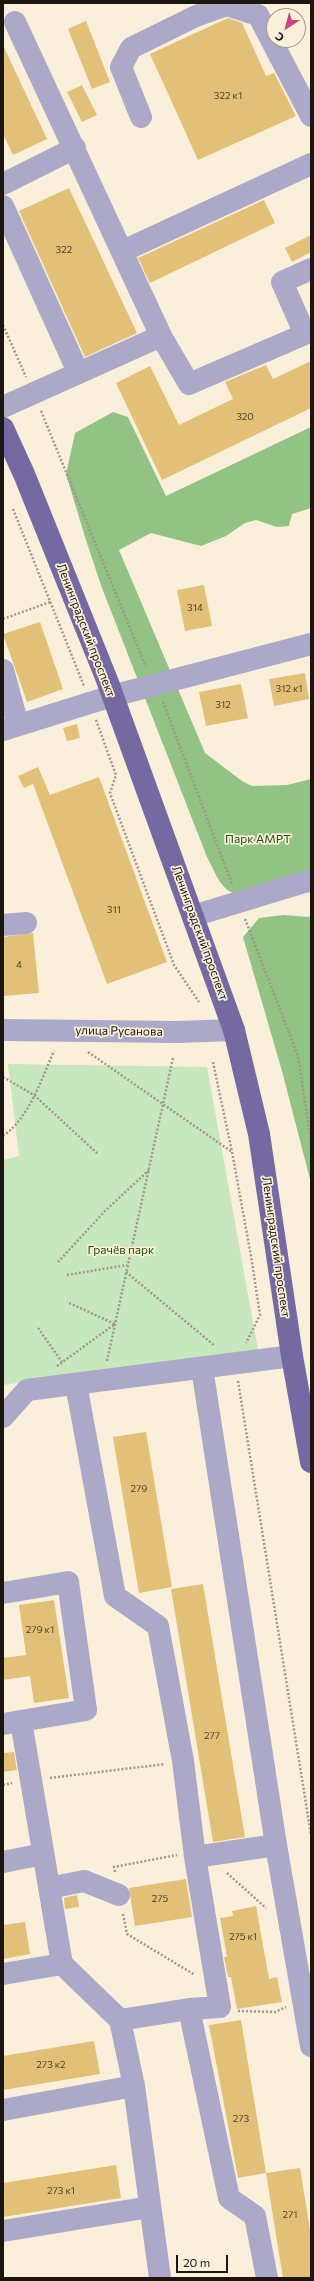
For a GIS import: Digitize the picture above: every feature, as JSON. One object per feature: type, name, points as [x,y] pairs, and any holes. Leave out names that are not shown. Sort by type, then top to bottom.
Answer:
[{"type":"main road","name":"Ленинградский проспект","points":[[3,428],[24,474],[112,696],[234,1030],[259,1134],[292,1356],[311,1462]]},
{"type":"street","points":[[142,118],[121,68],[131,48],[196,16],[227,5],[258,15],[311,116]]},
{"type":"street","points":[[15,22],[162,336],[189,384],[304,334],[282,282],[311,269]]},
{"type":"street","points":[[3,184],[75,148]]},
{"type":"street","points":[[123,251],[311,164]]},
{"type":"street","points":[[3,206],[78,372]]},
{"type":"street","points":[[3,407],[78,372],[162,336]]},
{"type":"street","points":[[3,456],[24,474]]},
{"type":"street","points":[[3,670],[11,728],[112,696],[311,644]]},
{"type":"street","points":[[193,916],[311,880]]},
{"type":"street","points":[[3,925],[26,923]]},
{"type":"street","name":"улица Русанова","points":[[3,1030],[177,1032],[234,1030]]},
{"type":"street","points":[[3,1417],[26,1390],[292,1356]]},
{"type":"street","points":[[202,1368],[276,1845],[307,1998],[311,2046]]},
{"type":"street","points":[[76,1384],[115,1596],[158,1626],[199,1855],[218,1998],[189,2009],[120,2020]]},
{"type":"street","points":[[3,1593],[68,1582],[86,1710],[12,1723],[31,1780],[62,1964],[120,2020],[134,2086],[160,2278]]},
{"type":"street","points":[[199,1855],[276,1845]]},
{"type":"street","points":[[3,1862],[43,1854]]},
{"type":"street","points":[[49,1888],[84,1881],[119,1894]]},
{"type":"street","points":[[3,1974],[62,1964]]},
{"type":"street","points":[[189,2009],[229,2198],[256,2216],[267,2278]]},
{"type":"street","points":[[3,2110],[134,2086]]},
{"type":"street","points":[[3,2231],[150,2207]]},
{"type":"path","points":[[3,325],[34,393],[146,666],[156,685],[298,1056],[311,1142]]},
{"type":"path","points":[[12,509],[90,704],[116,775],[110,793],[174,965],[199,1002]]},
{"type":"path","points":[[3,619],[50,602]]},
{"type":"path","points":[[3,1136],[15,1127],[34,1095],[54,1051]]},
{"type":"path","points":[[88,1052],[232,1152]]},
{"type":"path","points":[[103,1380],[173,1058]]},
{"type":"path","points":[[212,1062],[232,1152],[260,1315],[236,1363],[311,1835]]},
{"type":"path","points":[[3,1077],[34,1095],[98,1154]]},
{"type":"path","points":[[58,1262],[105,1211],[149,1170]]},
{"type":"path","points":[[67,1275],[127,1265]]},
{"type":"path","points":[[126,1272],[236,1363]]},
{"type":"path","points":[[68,1302],[115,1324]]},
{"type":"path","points":[[56,1367],[115,1324]]},
{"type":"path","points":[[38,1328],[76,1384]]},
{"type":"path","points":[[31,1780],[183,1762]]},
{"type":"path","points":[[269,1910],[199,1855],[114,1867],[127,1934],[218,1998],[240,2012],[275,2012],[307,1998]]},
{"type":"green space","name":"Парк АМРТ","points":[[113,412],[128,417],[166,496],[311,427],[311,508],[292,514],[289,526],[277,527],[256,520],[245,523],[226,536],[201,546],[151,533],[119,550],[205,753],[242,781],[252,786],[287,785],[311,779],[311,892],[282,896],[248,896],[231,892],[223,886],[207,857],[102,588],[66,474],[75,433]]},
{"type":"green space","points":[[283,915],[309,917],[311,915],[311,1183],[282,1071],[243,937],[259,918]]},
{"type":"green space","name":"Грачёв парк","points":[[8,1064],[207,1067],[258,1350],[3,1385],[3,1160],[19,1156]]},
{"type":"building","points":[[228,18],[242,23],[266,76],[274,73],[296,116],[198,160],[150,54]]},
{"type":"building","points":[[86,21],[110,82],[92,89],[68,29]]},
{"type":"building","points":[[3,45],[47,139],[13,155],[3,134]]},
{"type":"building","points":[[82,85],[97,115],[82,122],[67,92]]},
{"type":"building","points":[[69,188],[137,333],[85,357],[19,211]]},
{"type":"building","points":[[264,200],[275,223],[150,283],[138,258]]},
{"type":"building","points":[[311,235],[311,252],[292,262],[285,248]]},
{"type":"building","points":[[311,361],[311,408],[162,480],[116,383],[150,366],[179,425],[233,399],[225,382],[266,365],[273,379]]},
{"type":"building","points":[[204,585],[212,626],[185,631],[177,590]]},
{"type":"building","points":[[40,622],[63,689],[27,702],[3,634]]},
{"type":"building","points":[[305,673],[309,699],[274,706],[269,679]]},
{"type":"building","points":[[241,684],[248,718],[206,726],[199,692]]},
{"type":"building","points":[[77,724],[80,738],[67,741],[63,728]]},
{"type":"building","points":[[38,767],[50,795],[99,777],[167,962],[107,984],[33,784],[24,788],[18,776]]},
{"type":"building","points":[[33,933],[39,993],[3,996],[3,937]]},
{"type":"building","points":[[146,1432],[172,1587],[139,1593],[113,1437]]},
{"type":"building","points":[[203,1584],[245,1837],[213,1842],[171,1589]]},
{"type":"building","points":[[54,1600],[69,1698],[34,1703],[30,1676],[3,1680],[3,1658],[26,1655],[19,1605]]},
{"type":"building","points":[[14,1752],[17,1770],[3,1772],[3,1753]]},
{"type":"building","points":[[186,1879],[192,1917],[135,1926],[129,1888]]},
{"type":"building","points":[[77,1895],[79,1907],[65,1909],[64,1898]]},
{"type":"building","points":[[256,1906],[269,1979],[277,1977],[282,2002],[237,2009],[231,1977],[228,1977],[224,1957],[227,1957],[220,1918],[233,1916],[232,1911]]},
{"type":"building","points":[[25,1922],[30,1954],[3,1959],[3,1925]]},
{"type":"building","points":[[241,2020],[266,2173],[238,2178],[209,2025]]},
{"type":"building","points":[[94,2041],[100,2074],[3,2090],[3,2056]]},
{"type":"building","points":[[116,2165],[121,2198],[3,2217],[3,2183]]},
{"type":"building","points":[[300,2168],[311,2236],[311,2278],[283,2278],[266,2173]]}]
